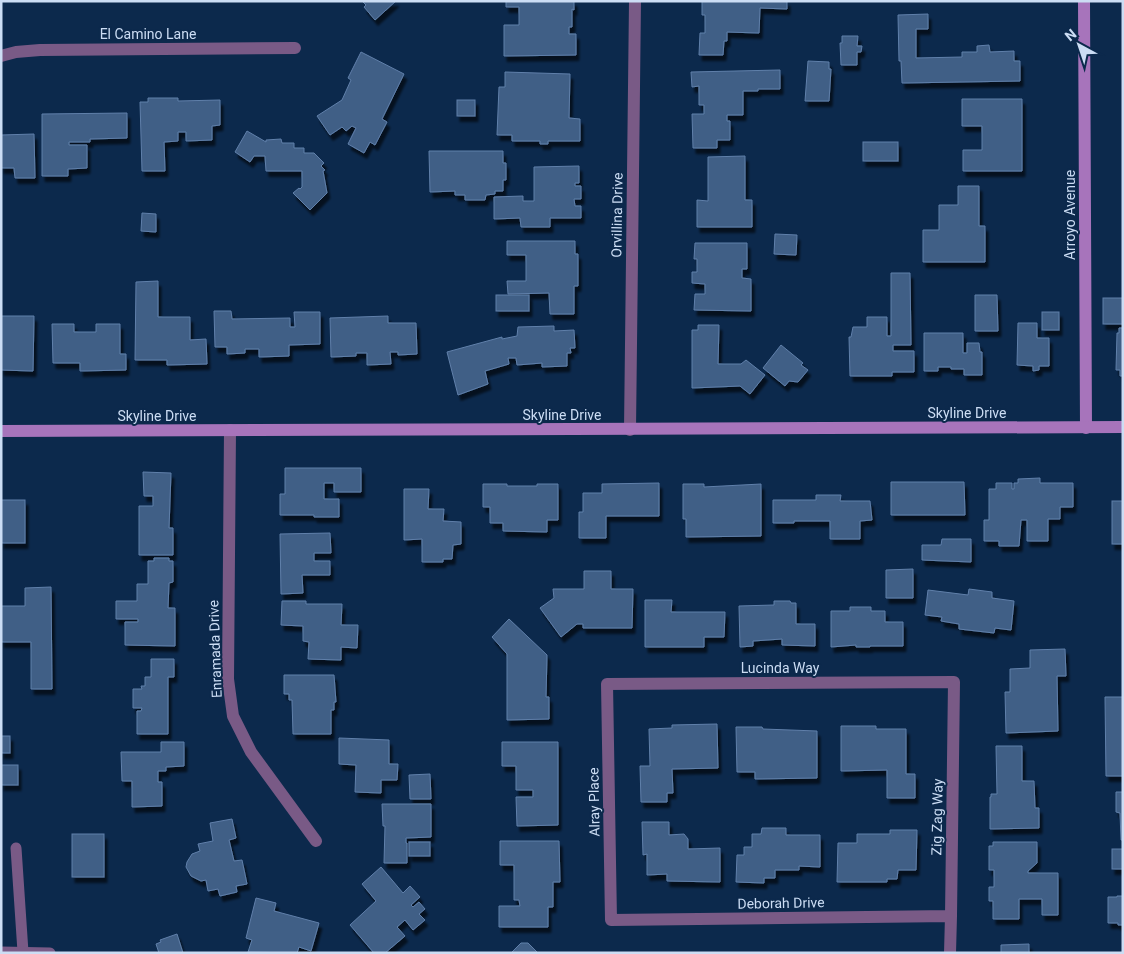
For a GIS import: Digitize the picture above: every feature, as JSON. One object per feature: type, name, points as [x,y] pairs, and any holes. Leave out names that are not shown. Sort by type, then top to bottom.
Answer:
[{"type":"street","name":"Orvillina Drive","points":[[630,430],[635,1]]},
{"type":"street","name":"Arroyo Avenue","points":[[1084,1],[1086,428]]},
{"type":"street","name":"El Camino Lane","points":[[1,56],[16,52],[40,50],[295,48]]},
{"type":"street","name":"Skyline Drive","points":[[1,431],[1123,427]]},
{"type":"street","name":"Enramada Drive","points":[[230,430],[228,679],[233,716],[251,752],[316,841]]},
{"type":"street","name":"Lucinda Way","points":[[607,684],[954,682]]},
{"type":"street","name":"Zig Zag Way","points":[[950,953],[954,682]]},
{"type":"street","name":"Alray Place","points":[[607,684],[611,920]]},
{"type":"street","name":"Deborah Drive","points":[[611,920],[951,916]]},
{"type":"lane","points":[[16,848],[23,952]]},
{"type":"lane","points":[[1,952],[50,953]]},
{"type":"building","points":[[362,1],[396,1],[375,20],[364,7],[366,5]]},
{"type":"building","points":[[506,1],[574,1],[572,27],[569,27],[569,34],[576,34],[576,55],[504,56],[504,25],[519,25],[519,7],[506,7]]},
{"type":"building","points":[[702,1],[787,1],[787,9],[760,8],[759,33],[727,32],[727,41],[724,41],[723,55],[699,55],[700,33],[705,33],[705,15],[702,15]]},
{"type":"building","points":[[928,14],[928,29],[916,29],[916,58],[962,57],[962,52],[977,52],[977,46],[989,45],[990,52],[1014,51],[1014,61],[1020,61],[1020,81],[902,83],[901,61],[899,61],[898,15]]},
{"type":"building","points":[[842,36],[858,36],[857,46],[862,46],[861,52],[857,52],[857,65],[841,65],[840,43],[842,43]]},
{"type":"building","points":[[361,52],[404,74],[382,119],[387,122],[375,145],[370,142],[364,153],[348,144],[356,128],[352,126],[346,131],[342,127],[330,135],[317,116],[342,100],[351,80],[348,78]]},
{"type":"building","points":[[808,61],[829,62],[829,69],[831,69],[829,101],[805,101]]},
{"type":"building","points":[[780,70],[780,89],[743,91],[743,115],[727,115],[727,121],[730,121],[730,140],[717,140],[717,148],[693,148],[692,114],[704,114],[704,105],[699,105],[699,86],[692,87],[691,72]]},
{"type":"building","points":[[505,72],[570,74],[569,118],[580,119],[580,141],[548,141],[548,144],[540,144],[540,141],[512,141],[512,135],[497,135],[499,87],[505,87]]},
{"type":"building","points":[[148,98],[178,98],[178,101],[220,100],[220,125],[212,126],[212,140],[186,141],[186,132],[178,132],[178,141],[164,142],[165,171],[142,171],[140,102],[148,102]]},
{"type":"building","points":[[962,99],[1022,99],[1022,171],[963,171],[963,150],[982,150],[982,126],[962,126]]},
{"type":"building","points":[[457,100],[475,100],[475,116],[457,116]]},
{"type":"building","points":[[127,113],[127,138],[90,139],[90,142],[69,142],[69,145],[87,145],[87,168],[68,169],[68,176],[42,176],[42,114]]},
{"type":"building","points":[[247,131],[266,142],[266,140],[281,139],[282,143],[294,143],[294,148],[304,148],[304,153],[314,153],[324,163],[321,166],[325,170],[323,171],[327,193],[310,210],[293,193],[302,187],[302,171],[266,171],[265,156],[254,156],[250,162],[235,152]]},
{"type":"building","points":[[34,134],[35,178],[15,178],[14,168],[1,168],[1,135]]},
{"type":"building","points":[[863,142],[898,142],[898,161],[863,161]]},
{"type":"building","points":[[429,151],[503,151],[503,163],[506,163],[506,180],[503,180],[503,191],[495,191],[495,194],[486,195],[485,200],[465,200],[465,195],[455,195],[455,191],[430,192]]},
{"type":"building","points":[[745,156],[745,200],[752,200],[752,227],[697,227],[697,200],[708,201],[708,157]]},
{"type":"building","points":[[579,166],[579,183],[575,183],[575,186],[581,186],[581,199],[574,199],[575,206],[581,206],[581,218],[550,218],[550,227],[521,227],[520,218],[494,219],[494,197],[523,196],[523,201],[534,201],[534,167]]},
{"type":"building","points":[[958,186],[979,186],[979,226],[985,226],[985,262],[923,262],[923,230],[939,230],[939,205],[958,205]]},
{"type":"building","points":[[142,213],[156,214],[156,232],[141,231]]},
{"type":"building","points":[[775,234],[797,235],[796,255],[774,254]]},
{"type":"building","points":[[507,241],[575,241],[575,254],[578,254],[578,286],[574,286],[574,314],[550,314],[549,293],[508,294],[507,281],[526,281],[526,255],[507,255]]},
{"type":"building","points":[[695,243],[747,243],[747,269],[742,269],[742,278],[751,279],[751,311],[694,310],[695,294],[705,294],[705,284],[692,283],[692,272],[697,272],[697,259],[694,259]]},
{"type":"building","points":[[891,273],[910,273],[911,345],[893,345],[893,351],[914,351],[914,372],[892,372],[892,376],[850,376],[849,337],[851,337],[853,327],[867,327],[867,317],[887,317],[887,336],[891,336]]},
{"type":"building","points":[[158,281],[158,317],[190,317],[190,340],[206,339],[207,364],[167,365],[167,360],[135,360],[136,282]]},
{"type":"building","points":[[496,295],[529,295],[529,311],[496,311]]},
{"type":"building","points":[[975,295],[997,295],[998,331],[975,331]]},
{"type":"building","points":[[1103,298],[1123,298],[1123,324],[1103,324]]},
{"type":"building","points":[[214,311],[231,311],[232,319],[290,318],[290,327],[295,327],[294,312],[320,312],[320,344],[289,345],[289,356],[259,357],[259,349],[245,349],[245,353],[227,354],[227,347],[215,347]]},
{"type":"building","points":[[1042,312],[1059,312],[1059,330],[1042,330]]},
{"type":"building","points":[[1,316],[34,316],[33,371],[1,370]]},
{"type":"building","points":[[388,316],[388,323],[416,323],[417,354],[398,355],[398,352],[390,352],[391,364],[367,365],[367,353],[356,353],[356,356],[331,357],[330,318]]},
{"type":"building","points":[[1018,323],[1037,323],[1037,338],[1049,338],[1049,366],[1039,366],[1039,370],[1033,371],[1033,366],[1017,365]]},
{"type":"building","points":[[52,324],[74,324],[74,332],[96,332],[96,324],[120,324],[120,354],[126,354],[126,370],[80,371],[80,363],[53,363]]},
{"type":"building","points":[[698,325],[719,325],[718,364],[741,364],[746,360],[765,375],[750,394],[740,386],[692,388],[692,330],[698,330]]},
{"type":"building","points":[[554,326],[554,331],[574,330],[575,348],[570,348],[571,353],[567,353],[567,366],[542,367],[542,363],[517,365],[516,358],[508,358],[509,364],[485,371],[488,384],[458,395],[447,352],[502,337],[502,339],[517,336],[518,327]]},
{"type":"building","points":[[1119,328],[1123,328],[1123,376],[1120,376],[1120,370],[1116,370],[1117,333],[1119,333]]},
{"type":"building","points":[[924,333],[963,333],[963,353],[967,353],[967,343],[979,343],[980,352],[982,352],[982,375],[964,375],[964,369],[951,369],[951,367],[938,367],[938,371],[924,371]]},
{"type":"building","points":[[781,345],[803,363],[801,365],[808,370],[798,382],[789,381],[785,386],[763,368]]},
{"type":"building","points":[[285,468],[361,468],[361,492],[334,492],[334,483],[324,483],[324,499],[339,499],[339,517],[280,515],[280,494],[285,494]]},
{"type":"building","points":[[143,472],[171,473],[169,528],[173,528],[173,555],[139,555],[139,506],[153,506],[153,496],[144,496]]},
{"type":"building","points":[[1040,478],[1040,483],[1073,483],[1073,507],[1060,507],[1060,519],[1048,519],[1048,541],[1027,541],[1027,520],[1021,520],[1019,546],[999,546],[999,541],[984,541],[984,520],[989,520],[989,489],[996,489],[996,483],[1012,483],[1012,489],[1014,489],[1014,483],[1018,483],[1018,479]]},
{"type":"building","points":[[891,482],[964,482],[965,515],[891,515]]},
{"type":"building","points":[[659,483],[659,516],[606,516],[606,538],[579,538],[579,512],[583,512],[583,493],[602,493],[602,484]]},
{"type":"building","points":[[483,484],[537,486],[537,484],[558,484],[558,520],[547,520],[547,532],[503,531],[503,523],[490,523],[490,507],[483,507]]},
{"type":"building","points":[[683,484],[704,484],[704,487],[761,484],[761,536],[686,537],[686,519],[683,519]]},
{"type":"building","points":[[404,489],[429,489],[428,509],[444,509],[443,521],[461,522],[461,544],[453,545],[452,559],[443,559],[443,562],[422,562],[422,539],[404,540]]},
{"type":"building","points":[[816,495],[841,495],[840,501],[870,501],[872,520],[860,521],[860,539],[830,539],[830,521],[773,523],[773,500],[816,500]]},
{"type":"building","points":[[1,500],[25,500],[25,543],[1,543]]},
{"type":"building","points":[[1112,501],[1123,501],[1123,544],[1112,544]]},
{"type":"building","points":[[330,533],[331,553],[314,553],[314,561],[330,561],[330,575],[302,575],[303,593],[281,594],[280,534]]},
{"type":"building","points":[[942,539],[971,539],[971,562],[922,560],[922,545],[941,545]]},
{"type":"building","points":[[154,558],[169,558],[169,561],[173,561],[173,582],[169,583],[168,608],[175,608],[175,646],[125,645],[125,622],[138,622],[138,619],[116,619],[116,601],[137,601],[137,584],[148,584],[148,561],[154,561]]},
{"type":"building","points":[[913,569],[913,598],[886,598],[886,570]]},
{"type":"building","points":[[584,571],[611,571],[611,589],[633,589],[632,628],[583,628],[583,624],[577,624],[561,637],[540,608],[554,598],[553,589],[584,589]]},
{"type":"building","points":[[51,587],[52,689],[31,689],[31,642],[1,642],[1,606],[25,606],[25,588]]},
{"type":"building","points":[[969,589],[992,592],[992,598],[1014,601],[1011,630],[995,628],[994,633],[959,629],[959,624],[941,621],[942,617],[925,615],[928,590],[968,595]]},
{"type":"building","points":[[645,600],[672,600],[671,612],[725,612],[724,637],[704,637],[704,647],[645,647]]},
{"type":"building","points":[[282,601],[306,601],[306,604],[342,604],[341,625],[358,625],[357,648],[341,647],[341,660],[308,659],[309,642],[303,641],[303,626],[281,625]]},
{"type":"building","points":[[774,601],[796,603],[796,624],[815,624],[815,646],[782,645],[782,639],[753,641],[753,646],[740,647],[739,606],[774,605]]},
{"type":"building","points":[[850,607],[871,607],[871,611],[885,611],[885,622],[903,622],[903,646],[856,647],[856,645],[831,647],[831,611],[850,611]]},
{"type":"building","points":[[509,619],[547,655],[546,697],[549,697],[549,719],[507,720],[507,654],[492,637]]},
{"type":"building","points":[[1065,649],[1066,676],[1057,676],[1058,731],[1006,733],[1005,692],[1010,692],[1010,669],[1030,668],[1030,650]]},
{"type":"building","points":[[151,659],[174,659],[174,677],[168,677],[168,734],[137,734],[137,711],[141,711],[142,708],[133,708],[133,689],[142,689],[141,686],[145,686],[145,677],[151,677]]},
{"type":"building","points":[[284,675],[334,675],[336,702],[334,702],[334,710],[331,710],[331,734],[293,734],[292,700],[289,700],[289,694],[284,694]]},
{"type":"building","points":[[1105,697],[1123,697],[1123,776],[1106,776]]},
{"type":"building","points":[[717,724],[718,768],[672,769],[673,793],[667,793],[667,802],[641,802],[640,766],[650,766],[649,729],[672,728],[672,725]]},
{"type":"building","points":[[841,726],[876,726],[876,729],[906,729],[906,774],[915,774],[915,798],[887,798],[887,770],[841,771]]},
{"type":"building","points":[[736,727],[817,731],[817,778],[755,779],[755,772],[737,772]]},
{"type":"building","points":[[1,736],[10,736],[10,753],[1,753]]},
{"type":"building","points":[[339,738],[389,740],[389,764],[398,764],[397,780],[381,780],[381,793],[355,792],[356,765],[339,764]]},
{"type":"building","points":[[161,742],[184,742],[184,766],[166,767],[166,771],[158,771],[158,782],[162,782],[162,806],[132,807],[132,781],[122,781],[121,752],[161,752]]},
{"type":"building","points":[[502,742],[558,742],[558,825],[517,826],[516,797],[533,797],[533,790],[516,790],[516,766],[502,766]]},
{"type":"building","points":[[996,746],[1022,746],[1022,781],[1034,781],[1035,808],[1039,808],[1039,828],[990,829],[990,797],[991,794],[997,794]]},
{"type":"building","points":[[1,765],[18,765],[18,785],[1,785]]},
{"type":"building","points":[[430,774],[431,799],[410,799],[409,775]]},
{"type":"building","points":[[1116,792],[1123,792],[1123,840],[1121,840],[1120,813],[1116,812]]},
{"type":"building","points":[[382,804],[431,804],[431,837],[406,838],[407,863],[384,863],[385,826],[383,826]]},
{"type":"building","points":[[232,819],[236,838],[229,840],[234,861],[242,860],[247,884],[236,886],[237,892],[220,896],[218,889],[208,891],[206,880],[201,881],[191,876],[186,867],[192,854],[200,851],[198,844],[213,841],[210,823]]},
{"type":"building","points":[[642,822],[669,822],[669,835],[684,834],[688,839],[688,849],[720,848],[720,882],[667,881],[667,874],[647,875],[647,854],[643,855]]},
{"type":"building","points":[[762,828],[786,828],[786,835],[820,835],[820,867],[799,866],[799,870],[775,870],[775,878],[764,878],[764,883],[736,882],[737,855],[744,855],[744,847],[752,847],[752,834],[761,834]]},
{"type":"building","points":[[890,830],[917,830],[916,870],[898,870],[897,879],[887,879],[887,882],[837,882],[838,843],[857,843],[857,834],[890,834]]},
{"type":"building","points":[[72,834],[104,834],[104,877],[72,877]]},
{"type":"building","points":[[500,841],[559,841],[560,882],[553,882],[553,907],[548,907],[548,927],[499,927],[499,906],[520,906],[519,900],[514,900],[514,865],[500,865]]},
{"type":"building","points":[[409,842],[430,842],[430,856],[409,856]]},
{"type":"building","points":[[993,842],[1037,842],[1037,863],[1028,873],[1058,873],[1058,915],[1042,915],[1042,899],[1019,899],[1019,919],[993,919],[993,901],[989,901],[989,887],[994,887],[994,870],[989,870],[989,846],[993,846]]},
{"type":"building","points":[[1112,849],[1123,849],[1123,869],[1112,869]]},
{"type":"building","points":[[381,867],[403,893],[410,886],[420,897],[411,905],[413,907],[419,902],[425,909],[419,914],[425,920],[413,930],[405,920],[397,927],[405,936],[385,953],[374,953],[350,925],[376,901],[362,884]]},
{"type":"building","points":[[1123,896],[1123,925],[1108,923],[1108,897]]},
{"type":"building","points":[[256,898],[276,903],[274,911],[319,923],[311,951],[299,947],[297,953],[248,952],[252,940],[246,938]]},
{"type":"building","points":[[177,934],[183,953],[159,953],[156,944],[161,942],[160,940]]},
{"type":"building","points":[[521,943],[528,943],[538,953],[511,953]]},
{"type":"building","points":[[1029,944],[1029,953],[1001,953],[1001,945]]}]
